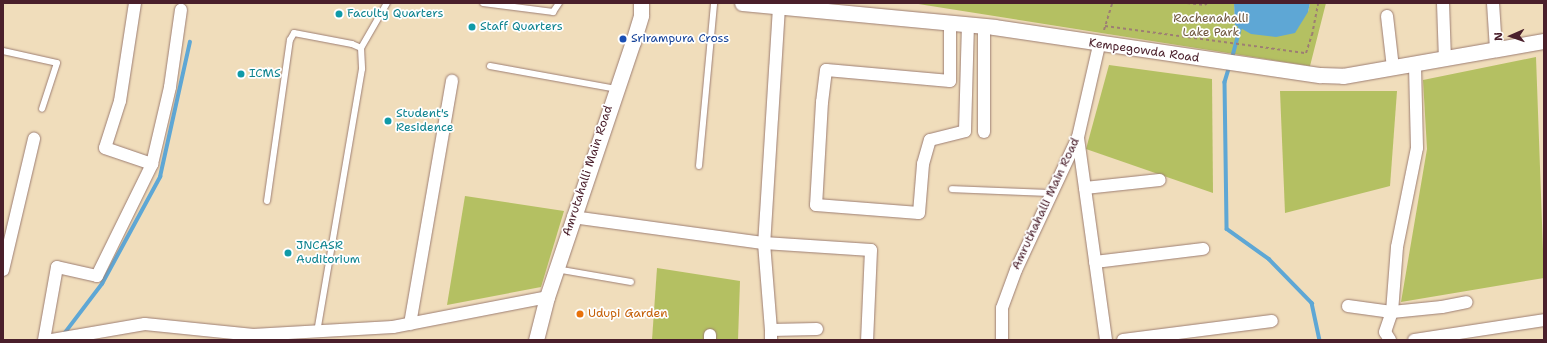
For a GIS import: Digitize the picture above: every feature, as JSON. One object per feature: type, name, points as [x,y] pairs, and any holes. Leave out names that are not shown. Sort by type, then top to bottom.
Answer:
[{"type":"street","points":[[135,3],[120,101],[105,148],[152,164]]},
{"type":"street","points":[[641,9],[654,3]]},
{"type":"street","name":"Kempegowda Road","points":[[742,3],[984,26],[1099,45],[1236,64],[1343,76],[1544,41]]},
{"type":"street","points":[[1443,3],[1445,59]]},
{"type":"street","points":[[1493,3],[1496,50]]},
{"type":"street","points":[[779,7],[764,243],[771,335],[817,329]]},
{"type":"street","name":"Amrutahalli Main Road","points":[[536,340],[547,297],[641,9]]},
{"type":"street","points":[[44,340],[58,267],[96,276],[152,164],[170,87],[181,10]]},
{"type":"street","points":[[1387,16],[1393,68]]},
{"type":"street","points":[[950,23],[950,81]]},
{"type":"street","points":[[966,82],[826,70],[822,102],[816,205],[919,213],[923,164],[930,140],[965,131],[968,25]]},
{"type":"street","points":[[984,26],[984,132]]},
{"type":"street","name":"Amruthahalli Main Road","points":[[1002,340],[1002,308],[1016,270],[1078,137],[1099,45]]},
{"type":"street","points":[[1390,340],[1385,332],[1392,312],[1396,248],[1417,148],[1415,64]]},
{"type":"street","points":[[410,324],[452,81]]},
{"type":"street","points":[[1078,137],[1106,340]]},
{"type":"street","points":[[3,270],[34,139]]},
{"type":"street","points":[[1085,188],[1160,180]]},
{"type":"street","points":[[573,217],[764,243],[871,250],[867,340]]},
{"type":"street","points":[[1095,262],[1203,248]]},
{"type":"street","points":[[52,340],[145,324],[253,335],[317,333],[410,324],[547,297]]},
{"type":"street","points":[[1348,306],[1392,312],[1442,308],[1467,302]]},
{"type":"street","points":[[1414,340],[1544,320]]},
{"type":"street","points":[[1123,340],[1272,321]]},
{"type":"lane","points":[[317,333],[362,70],[360,48],[387,3]]},
{"type":"lane","points":[[483,3],[553,12],[559,3]]},
{"type":"lane","points":[[699,166],[714,3]]},
{"type":"lane","points":[[267,201],[290,40],[294,33],[352,44],[360,48]]},
{"type":"lane","points":[[3,51],[57,63],[42,109]]},
{"type":"lane","points":[[490,66],[616,89]]},
{"type":"lane","points":[[952,188],[1052,192]]},
{"type":"lane","points":[[556,269],[631,282]]},
{"type":"path","points":[[1099,45],[1112,3]]},
{"type":"path","points":[[1187,3],[1205,6],[1207,3]]},
{"type":"path","points":[[1105,26],[1306,53],[1312,35],[1318,3]]},
{"type":"green space","name":"Rachenahalli Lake Park","points":[[912,3],[1234,3],[1235,25],[1308,12],[1310,3],[1326,3],[1310,66]]},
{"type":"green space","points":[[1536,57],[1544,278],[1401,302],[1427,149],[1423,80]]},
{"type":"green space","points":[[1109,65],[1212,79],[1213,193],[1086,149]]},
{"type":"green space","points":[[1280,91],[1397,91],[1390,186],[1285,213]]},
{"type":"green space","points":[[465,196],[564,211],[541,287],[447,305]]},
{"type":"green space","points":[[657,268],[740,281],[738,340],[652,340]]},
{"type":"water","points":[[1234,3],[1310,3],[1308,12],[1295,33],[1276,37],[1251,34],[1235,25]]},
{"type":"waterway","points":[[1232,58],[1240,28]]},
{"type":"waterway","points":[[64,334],[102,284],[160,177],[190,42]]},
{"type":"waterway","points":[[1230,66],[1225,82],[1227,229],[1269,259],[1312,303],[1320,340]]},
{"type":"place","name":"Faculty Quarters","points":[[339,14]]},
{"type":"place","name":"Staff Quarters","points":[[472,27]]},
{"type":"place","name":"Srirampura Cross","points":[[623,39]]},
{"type":"place","name":"ICMS","points":[[241,74]]},
{"type":"place","name":"Student's Residence","points":[[388,121]]},
{"type":"place","name":"JNCASR Auditorium","points":[[288,253]]},
{"type":"place","name":"Udupi Garden","points":[[580,314]]}]
